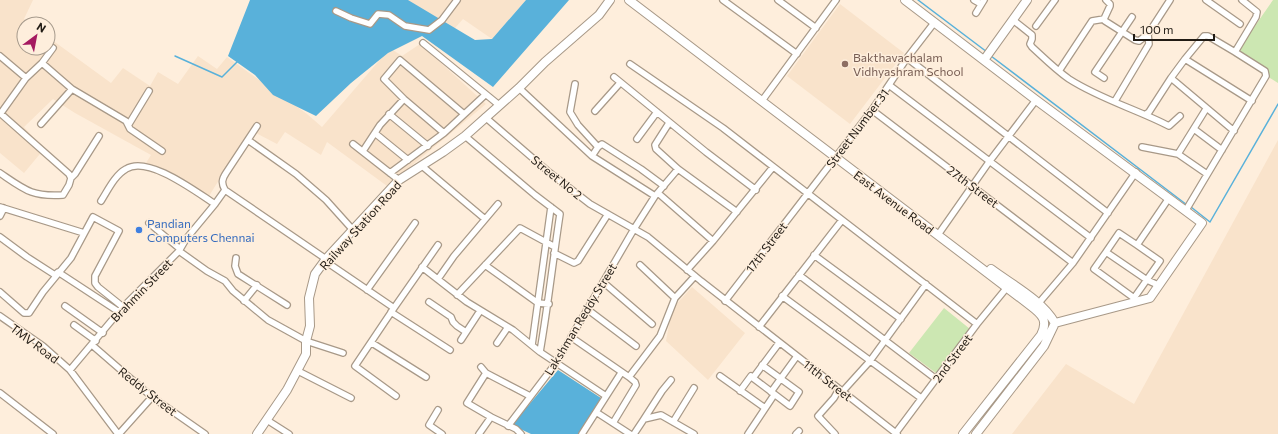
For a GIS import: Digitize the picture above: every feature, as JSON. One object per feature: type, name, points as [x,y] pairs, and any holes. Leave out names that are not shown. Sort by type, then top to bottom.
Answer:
[{"type":"main road","name":"Railway Station Road","points":[[257,434],[298,371],[306,354],[306,342],[310,326],[310,298],[315,274],[326,260],[399,180],[465,136],[519,88],[545,62],[599,15],[610,0]]},
{"type":"main road","name":"East Avenue Road","points":[[629,0],[1009,285],[1036,310],[1044,320],[1044,329],[1038,347],[976,434]]},
{"type":"main road","name":"East Avenue Road","points":[[636,0],[837,155],[1009,285],[1049,313],[1055,322],[1050,334],[963,434]]},
{"type":"main road","points":[[986,58],[1027,0]]},
{"type":"main road","points":[[909,1],[934,23],[986,58],[1036,100],[1136,172],[1202,223],[1150,298],[1055,322]]},
{"type":"street","points":[[336,10],[351,18],[370,24],[378,14],[389,15],[405,26],[429,30],[442,20],[457,0]]},
{"type":"street","points":[[723,0],[797,54]]},
{"type":"street","points":[[778,0],[816,28]]},
{"type":"street","points":[[974,0],[983,2],[976,13]]},
{"type":"street","points":[[1036,26],[1055,0]]},
{"type":"street","points":[[1104,19],[1110,6],[1107,0]]},
{"type":"street","points":[[1059,71],[1092,21],[1104,19],[1121,32],[1139,41],[1148,34],[1170,0]]},
{"type":"street","points":[[1206,0],[1240,24]]},
{"type":"street","points":[[1235,52],[1256,17],[1257,12],[1242,0]]},
{"type":"street","points":[[764,98],[816,28],[833,1]]},
{"type":"street","points":[[1104,78],[1095,72],[1132,17]]},
{"type":"street","points":[[1013,20],[1032,35],[1030,44],[1032,47],[1069,79],[1093,92],[1146,114],[1169,126],[1180,116]]},
{"type":"street","name":"Street Number 31","points":[[808,194],[872,110],[907,58],[934,23]]},
{"type":"street","points":[[1115,101],[1149,44],[1148,34]]},
{"type":"street","points":[[1146,114],[1149,112],[1185,59],[1204,36],[1208,36],[1264,71],[1266,78],[1186,210]]},
{"type":"street","points":[[423,43],[499,105]]},
{"type":"street","points":[[0,56],[26,78]]},
{"type":"street","points":[[47,56],[26,78],[0,113],[72,178]]},
{"type":"street","points":[[907,58],[1108,212]]},
{"type":"street","points":[[1185,59],[1252,100]]},
{"type":"street","points":[[444,133],[404,99],[384,79],[400,60],[464,114]]},
{"type":"street","points":[[42,63],[72,89],[126,121],[129,124],[130,129],[162,151]]},
{"type":"street","points":[[630,64],[723,128],[977,324]]},
{"type":"street","points":[[614,77],[658,112],[669,123],[756,190]]},
{"type":"street","points":[[1171,78],[1234,132]]},
{"type":"street","points":[[595,111],[620,82]]},
{"type":"street","points":[[575,84],[570,112],[578,125],[598,147]]},
{"type":"street","points":[[889,85],[1091,238]]},
{"type":"street","points":[[519,88],[592,156],[657,194],[713,241]]},
{"type":"street","points":[[42,124],[72,89]]},
{"type":"street","points":[[129,124],[149,91]]},
{"type":"street","points":[[390,173],[444,133],[486,95]]},
{"type":"street","points":[[363,151],[376,134],[380,125],[404,99]]},
{"type":"street","points":[[940,232],[989,162],[1036,100]]},
{"type":"street","points":[[1178,154],[1206,109]]},
{"type":"street","name":"27th Street","points":[[872,110],[1073,263]]},
{"type":"street","points":[[637,139],[658,112]]},
{"type":"street","points":[[389,114],[428,146]]},
{"type":"street","name":"Street No 2","points":[[485,117],[584,200],[648,237],[695,276]]},
{"type":"street","points":[[669,123],[655,147],[656,149],[678,169],[737,212]]},
{"type":"street","points":[[257,126],[222,179],[222,186],[225,190],[326,260],[450,350]]},
{"type":"street","points":[[1194,129],[1222,150]]},
{"type":"street","points":[[376,134],[408,160]]},
{"type":"street","points":[[0,174],[28,191],[46,196],[64,195],[72,178],[99,136]]},
{"type":"street","points":[[465,136],[560,214],[549,304],[540,352]]},
{"type":"street","points":[[248,140],[296,174],[326,200],[352,230]]},
{"type":"street","points":[[353,144],[399,180]]},
{"type":"street","points":[[592,156],[602,144],[664,186]]},
{"type":"street","points":[[1142,147],[1178,154],[1207,174]]},
{"type":"street","points":[[102,201],[116,178],[125,169],[134,165],[152,167],[215,204]]},
{"type":"street","points":[[422,166],[485,219]]},
{"type":"street","points":[[687,270],[756,190],[773,167]]},
{"type":"street","name":"Lakshman Reddy Street","points":[[508,426],[556,363],[634,229],[657,194],[678,169]]},
{"type":"street","points":[[1038,304],[1073,263],[1136,172]]},
{"type":"street","name":"Brahmin Street","points":[[70,370],[123,307],[180,250],[186,239],[225,190]]},
{"type":"street","name":"17th Street","points":[[725,301],[808,194]]},
{"type":"street","points":[[1137,245],[1169,198]]},
{"type":"street","points":[[438,279],[454,256],[498,204]]},
{"type":"street","points":[[532,345],[551,207]]},
{"type":"street","points":[[0,216],[2,208],[84,233]]},
{"type":"street","points":[[457,295],[520,228],[546,243],[570,262],[574,263],[578,261],[608,214]]},
{"type":"street","points":[[0,292],[24,313],[28,314],[58,272],[71,258],[93,217],[119,230],[96,276],[95,283],[123,307]]},
{"type":"street","points":[[759,327],[842,220]]},
{"type":"street","points":[[367,290],[415,223]]},
{"type":"street","points":[[149,224],[207,271],[225,281],[244,301],[268,320],[306,342],[343,354]]},
{"type":"street","points":[[1119,233],[1160,261],[1134,298],[1094,269],[1106,252],[1119,233]]},
{"type":"street","points":[[0,237],[55,275],[58,272]]},
{"type":"street","points":[[396,396],[355,366],[372,344],[393,310],[438,245]]},
{"type":"street","points":[[1106,252],[1147,280],[1158,285]]},
{"type":"street","points":[[814,255],[901,319]]},
{"type":"street","points":[[236,258],[235,266],[238,274],[287,305]]},
{"type":"street","points":[[485,265],[538,303],[549,304]]},
{"type":"street","points":[[640,265],[675,298]]},
{"type":"street","points":[[422,267],[457,295],[480,311],[508,327],[540,352],[606,396]]},
{"type":"street","points":[[58,272],[119,312]]},
{"type":"street","points":[[799,275],[936,379]]},
{"type":"street","points":[[629,377],[660,336],[675,298],[695,276]]},
{"type":"street","name":"11th Street","points":[[695,276],[896,434]]},
{"type":"street","points":[[603,282],[652,324]]},
{"type":"street","points":[[835,434],[818,416],[818,414],[870,361],[926,284]]},
{"type":"street","points":[[244,301],[257,285]]},
{"type":"street","name":"2nd Street","points":[[896,434],[921,398],[977,324],[1009,285]]},
{"type":"street","points":[[782,296],[921,398]]},
{"type":"street","points":[[429,302],[450,317],[452,322],[466,332]]},
{"type":"street","points":[[65,306],[103,332]]},
{"type":"street","points":[[587,309],[636,346]]},
{"type":"street","points":[[461,340],[480,311]]},
{"type":"street","name":"TMV Road","points":[[0,316],[43,346],[70,370],[119,434]]},
{"type":"street","name":"Reddy Street","points":[[74,325],[152,397],[205,434]]},
{"type":"street","points":[[498,343],[508,327]]},
{"type":"street","points":[[571,337],[621,373],[629,377],[636,386],[613,423]]},
{"type":"street","points":[[762,365],[799,393],[788,406],[772,395],[753,378],[762,365],[779,343]]},
{"type":"street","points":[[372,344],[426,377]]},
{"type":"street","points":[[748,434],[765,408],[781,378],[797,356]]},
{"type":"street","points":[[482,367],[486,373],[530,396]]},
{"type":"street","points":[[298,371],[351,398]]},
{"type":"street","points":[[486,373],[468,403],[521,434]]},
{"type":"street","points":[[582,434],[621,373]]},
{"type":"street","points":[[720,376],[765,408]]},
{"type":"street","points":[[740,391],[751,376]]},
{"type":"street","points":[[634,434],[662,391],[671,380]]},
{"type":"street","points":[[673,422],[694,388]]},
{"type":"street","points":[[0,393],[53,434]]},
{"type":"street","points":[[119,434],[152,397]]},
{"type":"street","points":[[438,410],[429,425],[442,434]]},
{"type":"street","points":[[596,412],[630,434]]},
{"type":"street","points":[[644,418],[661,415],[694,434]]},
{"type":"street","points":[[478,434],[491,417]]},
{"type":"street","points":[[267,420],[290,434]]},
{"type":"shaded area","points":[[0,0],[33,0],[25,16],[16,16],[16,56],[56,56],[56,43],[111,83],[123,68],[150,86],[158,72],[178,84],[198,56],[217,69],[227,57],[307,114],[322,127],[390,48],[402,56],[420,44],[486,104],[387,186],[327,142],[321,155],[285,132],[277,144],[250,130],[209,196],[146,163],[151,155],[75,113],[53,99],[24,127],[44,149],[24,173],[0,153]]},
{"type":"shaded area","points":[[399,0],[526,0],[492,39],[463,19],[447,37]]},
{"type":"shaded area","name":"Bakthavachalam Vidhyashram School","points":[[840,4],[904,53],[850,124],[787,76]]},
{"type":"shaded area","points":[[1278,140],[1278,434],[1012,434],[1066,364],[1134,404]]},
{"type":"shaded area","points":[[692,287],[745,333],[708,380],[666,341],[672,309]]},
{"type":"green space","points":[[1273,0],[1278,0],[1278,83],[1234,56]]},
{"type":"green space","points":[[944,308],[970,329],[936,373],[909,353]]},
{"type":"water","points":[[250,0],[408,0],[475,40],[492,39],[526,0],[569,0],[493,87],[422,36],[388,53],[351,83],[316,116],[273,95],[255,75],[228,56]]},
{"type":"water","points":[[558,370],[604,400],[582,434],[531,434],[512,425]]},
{"type":"waterway","points":[[918,0],[987,52]]},
{"type":"waterway","points":[[175,56],[222,77],[238,61]]},
{"type":"waterway","points":[[991,56],[1187,205]]},
{"type":"waterway","points":[[1191,207],[1210,222],[1278,104]]},
{"type":"place","name":"Bakthavachalam Vidhyashram School","points":[[845,64]]},
{"type":"place","name":"Pandian Computers Chennai","points":[[139,230]]}]
